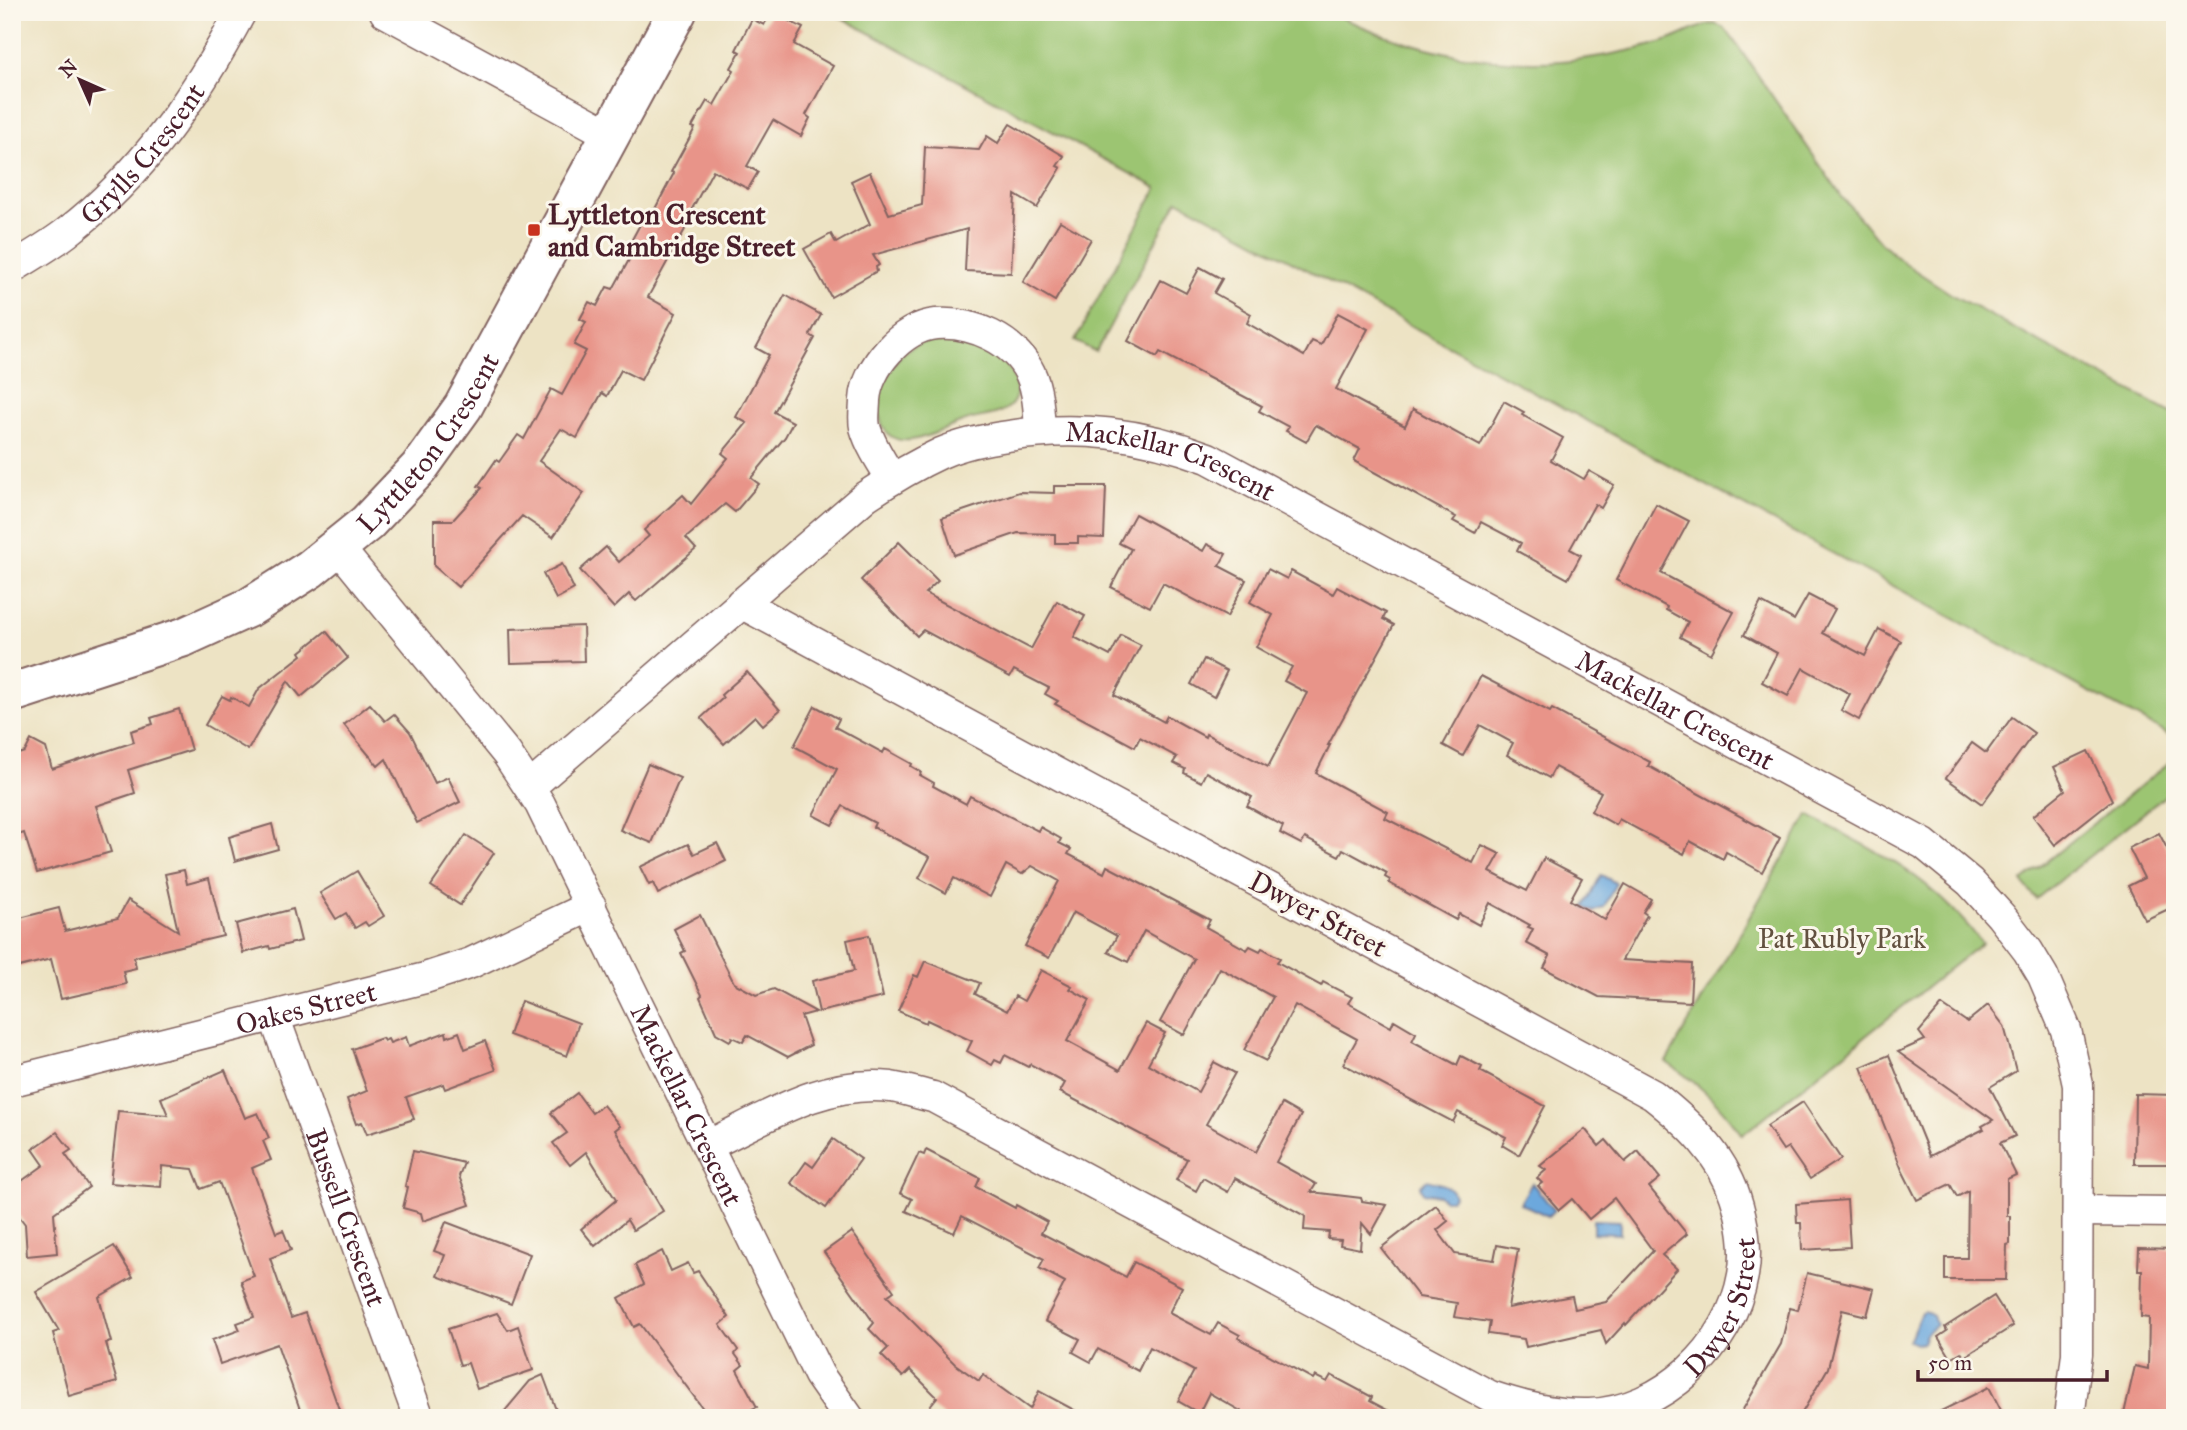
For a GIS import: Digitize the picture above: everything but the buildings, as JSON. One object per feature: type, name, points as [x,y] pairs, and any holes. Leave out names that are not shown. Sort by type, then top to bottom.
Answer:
[{"type":"street","name":"Grylls Crescent","points":[[12,268],[66,233],[126,180],[177,118],[220,51],[241,12]]},
{"type":"street","points":[[385,12],[611,135]]},
{"type":"street","name":"Lyttleton Crescent","points":[[12,693],[184,637],[250,607],[310,569],[367,523],[419,468],[463,407],[677,12]]},
{"type":"street","name":"Mackellar Crescent","points":[[892,479],[864,425],[869,379],[876,365],[891,348],[923,327],[935,324],[970,327],[1006,342],[1031,374],[1038,402],[1040,431]]},
{"type":"street","name":"Mackellar Crescent","points":[[530,786],[866,496],[943,452],[981,440],[1040,431],[1096,430],[1124,433],[1180,447],[1208,458],[1924,844],[1992,904],[2028,951],[2043,976],[2066,1031],[2078,1085],[2077,1354],[2068,1418]]},
{"type":"street","name":"Mackellar Crescent","points":[[338,547],[507,754],[530,786],[819,1375],[849,1418]]},
{"type":"street","name":"Dwyer Street","points":[[707,1146],[795,1103],[831,1089],[850,1086],[891,1087],[933,1097],[1490,1396],[1533,1410],[1555,1413],[1598,1414],[1637,1404],[1672,1386],[1688,1374],[1713,1344],[1732,1311],[1743,1275],[1744,1236],[1735,1195],[1715,1157],[1688,1122],[1653,1095],[741,603]]},
{"type":"street","name":"Oakes Street","points":[[12,1082],[425,978],[471,963],[591,906]]},
{"type":"street","name":"Bussell Crescent","points":[[274,1016],[419,1418]]},
{"type":"street","points":[[2079,1211],[2175,1212]]},
{"type":"green space","points":[[831,12],[1330,12],[1393,38],[1426,48],[1493,60],[1527,62],[1561,61],[1614,54],[1660,43],[1703,26],[1720,26],[1728,32],[1842,197],[1881,243],[1904,263],[1954,296],[2175,415],[2175,738],[1178,200],[1096,352],[1075,341],[1157,188]]},
{"type":"green space","points":[[943,334],[981,344],[997,353],[1014,379],[1014,401],[1007,409],[996,414],[966,421],[920,438],[897,439],[888,434],[880,420],[878,401],[882,388],[893,365],[904,352]]},
{"type":"green space","points":[[2175,758],[2175,788],[2036,899],[2022,881]]},
{"type":"green space","name":"Pat Rubly Park","points":[[1808,815],[1912,874],[1948,904],[1982,943],[1742,1135],[1708,1094],[1666,1062]]},
{"type":"water","points":[[1601,875],[1616,883],[1604,907],[1594,912],[1584,907]]},
{"type":"water","points":[[1426,1180],[1447,1186],[1454,1196],[1451,1200],[1444,1200],[1438,1195],[1423,1193],[1420,1186]]},
{"type":"water","points":[[1532,1183],[1554,1210],[1548,1216],[1520,1203]]},
{"type":"water","points":[[1593,1220],[1620,1221],[1620,1234],[1593,1233]]},
{"type":"water","points":[[1921,1312],[1933,1316],[1936,1325],[1925,1334],[1922,1343],[1916,1344],[1909,1341]]},
{"type":"place","name":"Lyttleton Crescent and Cambridge Street","points":[[534,230]]}]
